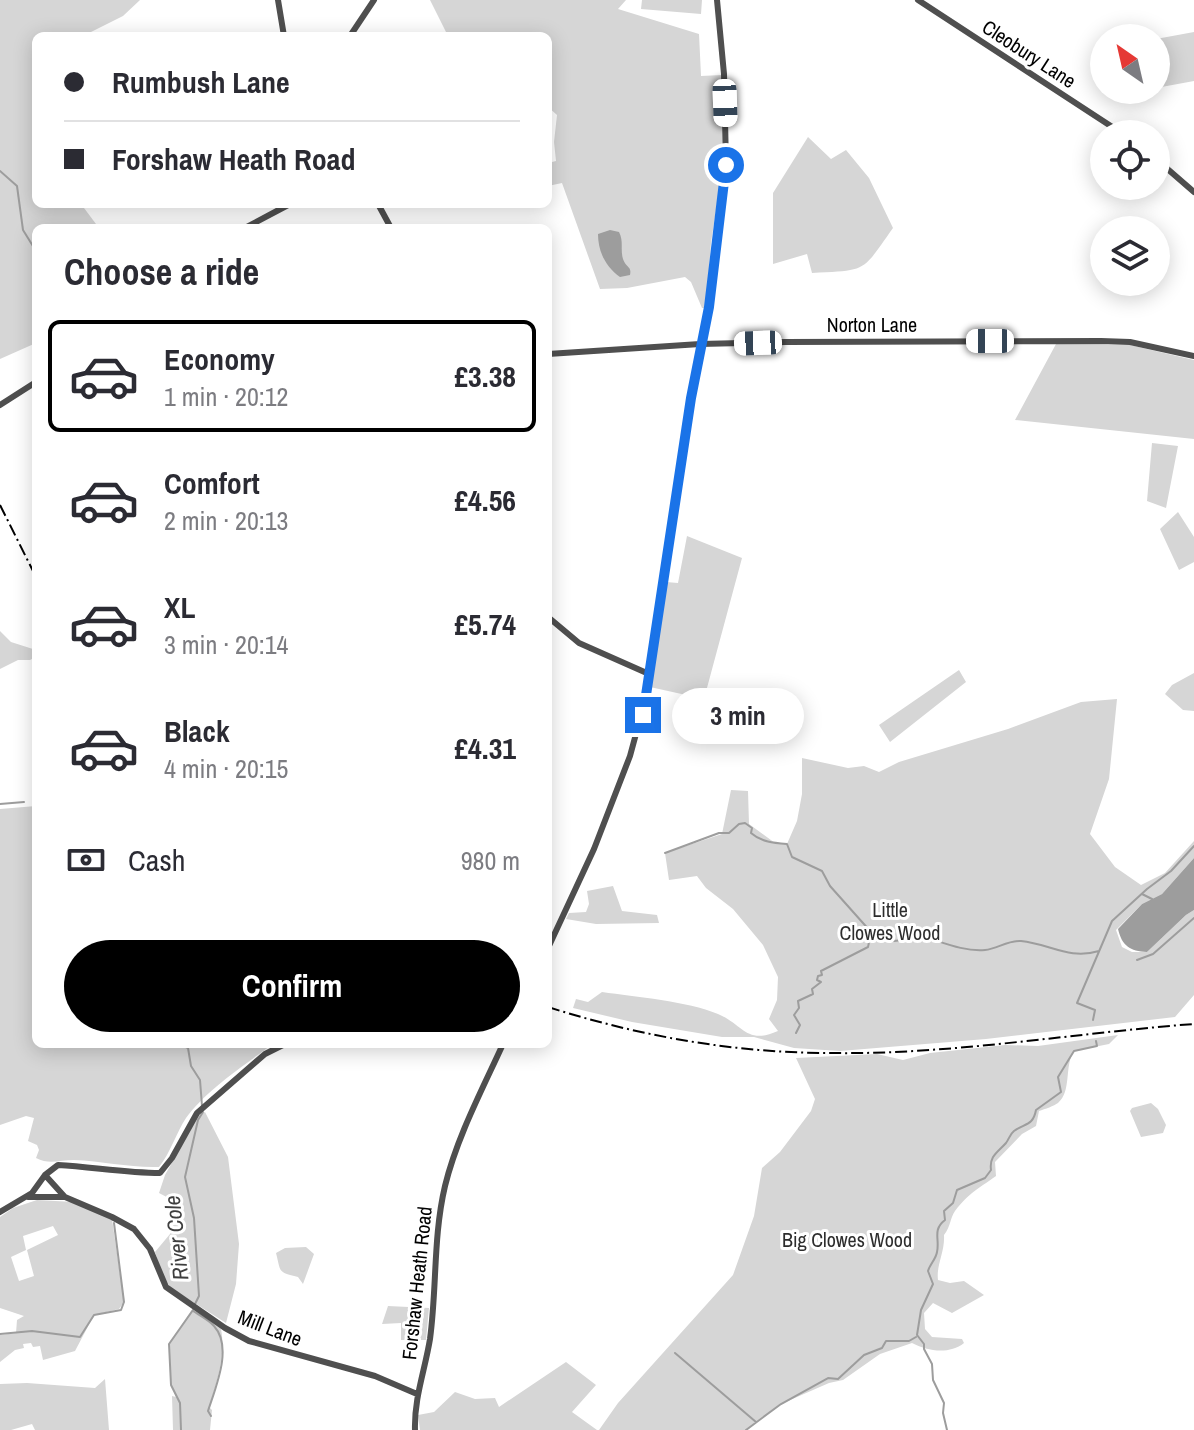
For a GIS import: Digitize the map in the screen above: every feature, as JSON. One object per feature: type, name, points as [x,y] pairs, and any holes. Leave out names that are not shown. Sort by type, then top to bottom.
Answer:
[{"type":"street","points":[[278,0],[283,32]]},
{"type":"street","points":[[353,32],[374,0]]},
{"type":"street","points":[[552,940],[581,881],[643,715],[700,344],[709,307],[726,165],[724,74],[717,0]]},
{"type":"street","name":"Cleobury Lane","points":[[918,0],[1102,120]]},
{"type":"street","points":[[1170,171],[1194,192]]},
{"type":"street","points":[[252,224],[282,208]]},
{"type":"street","name":"Norton Lane","points":[[552,354],[700,344],[829,341],[1101,341],[1130,342],[1194,356]]},
{"type":"street","points":[[0,405],[32,385]]},
{"type":"street","points":[[552,620],[579,643],[649,674]]},
{"type":"street","points":[[0,1212],[28,1197],[45,1175],[58,1165],[160,1173],[197,1113],[265,1054],[277,1048]]},
{"type":"street","name":"Forshaw Heath Road","points":[[415,1430],[417,1394],[429,1340],[437,1229],[445,1186],[466,1128],[501,1048]]},
{"type":"street","name":"Mill Lane","points":[[45,1175],[65,1197]]},
{"type":"street","name":"Mill Lane","points":[[28,1197],[65,1197],[134,1229],[150,1249],[166,1287],[249,1341],[375,1376],[417,1394]]},
{"type":"green space","points":[[0,0],[140,0],[123,16],[91,32],[32,32],[32,208],[84,208],[96,224],[32,224],[32,345],[0,359]]},
{"type":"green space","points":[[430,0],[626,0],[618,9],[699,34],[701,76],[722,75],[723,163],[711,243],[706,308],[702,308],[691,282],[685,277],[627,288],[600,289],[562,183],[552,185],[557,115],[552,111],[552,32],[446,32]]},
{"type":"green space","points":[[642,0],[702,0],[701,14],[641,9]]},
{"type":"green space","points":[[1194,32],[1194,81],[1170,85],[1170,36]]},
{"type":"green space","points":[[808,137],[831,159],[846,150],[869,178],[893,228],[875,254],[862,266],[844,271],[812,273],[807,254],[773,264],[773,193]]},
{"type":"green space","points":[[1056,344],[1130,345],[1194,360],[1194,439],[1015,420]]},
{"type":"green space","points":[[1152,443],[1178,446],[1166,508],[1147,501]]},
{"type":"green space","points":[[1178,512],[1194,537],[1194,562],[1179,570],[1160,529]]},
{"type":"green space","points":[[687,536],[742,558],[704,699],[650,687],[666,582],[678,583]]},
{"type":"green space","points":[[0,631],[11,642],[32,649],[32,659],[18,660],[0,669]]},
{"type":"green space","points":[[959,670],[966,682],[890,742],[879,725]]},
{"type":"green space","points":[[1194,673],[1194,711],[1183,710],[1165,694],[1172,685]]},
{"type":"green space","name":"Little Clowes Wood","points":[[1117,699],[1109,779],[1090,834],[1115,867],[1141,885],[1165,873],[1194,841],[1194,858],[1162,894],[1142,904],[1116,930],[1122,947],[1132,952],[1147,952],[1194,910],[1194,995],[1175,1017],[986,1039],[840,1051],[794,1048],[754,1037],[722,1037],[632,1022],[573,1008],[576,999],[588,1002],[602,992],[706,1010],[727,1018],[752,1035],[778,1031],[769,1019],[777,1000],[778,977],[763,945],[733,909],[706,888],[697,876],[669,880],[665,853],[722,834],[731,790],[748,791],[749,824],[775,843],[787,844],[797,821],[802,794],[802,758],[848,768],[864,766],[879,772],[899,762],[1008,729],[1081,702]]},
{"type":"green space","points":[[32,806],[32,1048],[268,1048],[194,1108],[159,1167],[41,1160],[36,1158],[37,1145],[28,1141],[34,1118],[26,1116],[0,1125],[0,809]]},
{"type":"green space","points":[[613,886],[622,911],[657,915],[659,923],[596,924],[566,919],[569,913],[586,912],[589,904],[587,891]]},
{"type":"green space","name":"Big Clowes Wood","points":[[1118,1035],[1109,1044],[1074,1051],[1062,1098],[1039,1111],[1036,1126],[1022,1134],[995,1162],[996,1176],[970,1195],[953,1214],[944,1235],[938,1280],[950,1283],[964,1281],[984,1295],[952,1313],[933,1303],[924,1313],[925,1329],[932,1337],[962,1339],[964,1343],[952,1349],[938,1350],[912,1343],[880,1354],[843,1380],[781,1404],[746,1430],[599,1430],[618,1403],[733,1275],[754,1216],[762,1168],[780,1152],[811,1111],[815,1099],[796,1058],[877,1054],[903,1060],[930,1053],[1005,1045],[1038,1046]]},
{"type":"green space","points":[[1151,1103],[1158,1109],[1166,1125],[1163,1133],[1141,1137],[1130,1111]]},
{"type":"green space","points":[[205,1112],[228,1157],[239,1244],[236,1284],[226,1323],[171,1288],[163,1276],[155,1252],[170,1234],[180,1204],[159,1193],[165,1175],[198,1116]]},
{"type":"green space","points":[[37,1200],[74,1202],[112,1219],[124,1302],[119,1309],[94,1315],[75,1351],[43,1360],[40,1346],[23,1344],[24,1348],[15,1350],[0,1362],[0,1335],[16,1333],[17,1320],[24,1316],[0,1308],[0,1217],[13,1208]],"holes":[[[53,1226],[58,1235],[27,1250],[34,1276],[19,1281],[11,1257],[26,1250],[23,1236]]]},
{"type":"green space","points":[[306,1247],[314,1254],[303,1284],[298,1277],[281,1270],[276,1253],[285,1248]]},
{"type":"green space","points":[[388,1306],[429,1308],[426,1340],[401,1340],[401,1323],[382,1324]]},
{"type":"green space","points":[[193,1308],[221,1329],[222,1359],[209,1407],[212,1410],[210,1430],[173,1430],[172,1396],[176,1397],[171,1385],[169,1344]]},
{"type":"green space","points":[[566,1362],[596,1385],[572,1412],[597,1430],[420,1430],[418,1415],[434,1412],[455,1392],[475,1399],[495,1398],[499,1407]]},
{"type":"green space","points":[[105,1379],[109,1430],[35,1430],[32,1424],[0,1430],[0,1384],[95,1388]]},
{"type":"shaded area","points":[[610,230],[619,232],[623,259],[630,275],[620,277],[611,269],[599,247],[598,234]]},
{"type":"shaded area","points":[[1194,858],[1194,910],[1147,952],[1128,946],[1118,929],[1142,904],[1162,894]]},
{"type":"waterway","name":"River Cole","points":[[0,171],[17,186],[23,230],[32,245]]},
{"type":"waterway","points":[[0,804],[24,802]]},
{"type":"waterway","points":[[665,853],[719,833],[729,833],[745,823],[752,828],[751,833],[755,836],[768,842],[787,844],[792,857],[822,871],[830,886],[871,932],[894,941],[912,939],[918,935],[977,950],[1021,941],[1069,953],[1099,951]]},
{"type":"waterway","points":[[1093,1020],[1095,1010],[1077,1003],[1112,921],[1171,871],[1194,846]]},
{"type":"waterway","points":[[1142,894],[1152,899]]},
{"type":"waterway","points":[[1137,960],[1153,954],[1194,918]]},
{"type":"waterway","points":[[796,1033],[800,1025],[794,1015],[799,1008],[798,1001],[813,994],[812,989],[821,982],[817,980],[822,975],[821,971],[868,947],[871,933]]},
{"type":"waterway","points":[[947,1430],[944,1403],[933,1380],[932,1364],[917,1335],[921,1310],[933,1284],[928,1271],[936,1255],[938,1231],[945,1220],[944,1211],[953,1203],[957,1190],[985,1178],[991,1170],[993,1158],[1013,1132],[1031,1122],[1036,1110],[1061,1092],[1058,1077],[1074,1051],[1097,1046],[1096,1041]]},
{"type":"waterway","name":"River Cole","points":[[188,1048],[191,1066],[200,1080],[202,1106]]},
{"type":"waterway","name":"River Cole","points":[[195,1304],[199,1296],[194,1218],[185,1177],[198,1120],[203,1112]]},
{"type":"waterway","points":[[0,1334],[32,1331],[80,1337],[94,1315],[121,1310],[124,1302],[114,1223]]},
{"type":"waterway","name":"River Cole","points":[[181,1430],[180,1403],[171,1385],[169,1344],[193,1310]]},
{"type":"waterway","points":[[193,1311],[214,1326],[222,1345],[221,1367],[208,1411],[211,1416]]},
{"type":"waterway","points":[[746,1430],[781,1404],[828,1378],[838,1379],[864,1355],[882,1348],[886,1341],[909,1341],[916,1337]]},
{"type":"waterway","points":[[675,1353],[756,1422]]},
{"type":"railway","points":[[0,505],[32,569]]},
{"type":"railway","points":[[552,1008],[687,1041],[794,1052],[921,1051],[1194,1024]]},
{"type":"route","points":[[643,715],[691,398],[709,307],[726,165]]}]
